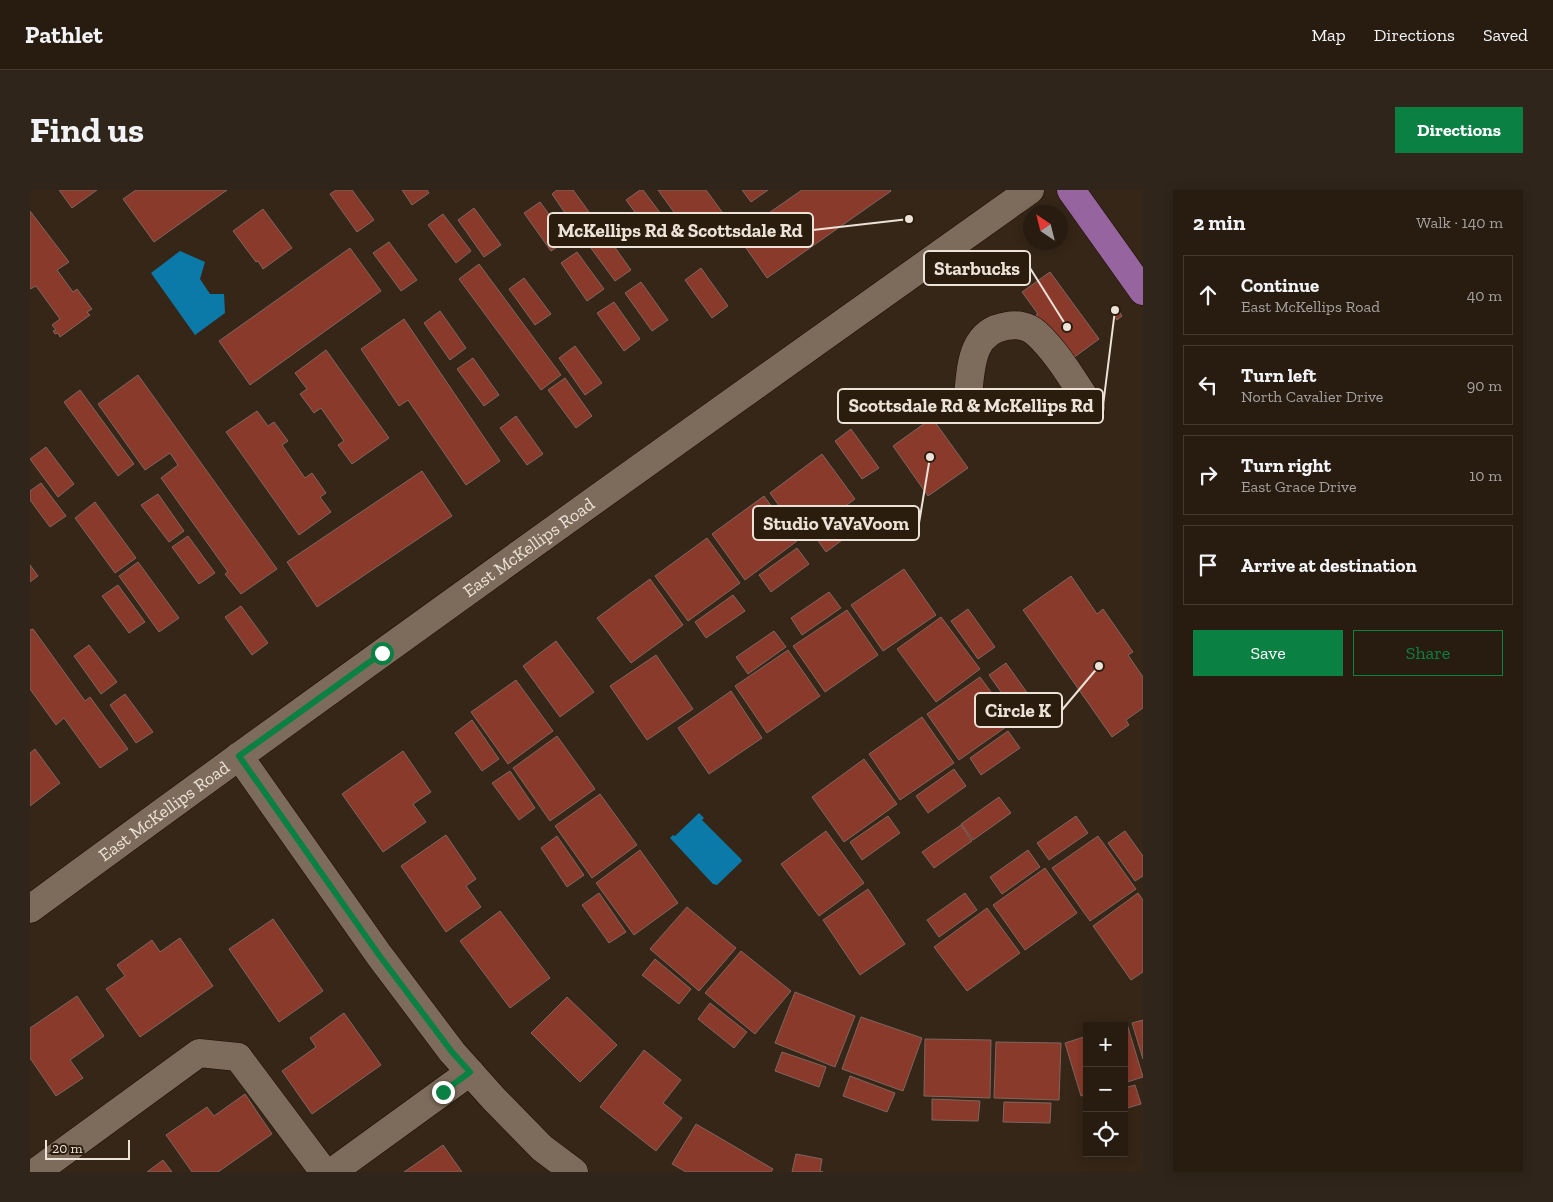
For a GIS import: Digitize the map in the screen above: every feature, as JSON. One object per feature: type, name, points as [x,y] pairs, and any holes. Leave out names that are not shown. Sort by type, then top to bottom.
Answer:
[{"type":"main road","points":[[1071,190],[1143,291]]},
{"type":"street","name":"East McKellips Road","points":[[30,909],[239,756],[1030,190]]},
{"type":"street","points":[[968,396],[972,359],[977,346],[986,335],[1000,327],[1017,324],[1034,331],[1051,350],[1091,407]]},
{"type":"street","points":[[239,756],[379,955],[452,1052],[494,1099],[542,1148],[574,1172]]},
{"type":"street","points":[[36,1172],[199,1053],[238,1057],[324,1172]]},
{"type":"street","points":[[332,1172],[470,1072]]},
{"type":"water","points":[[180,251],[205,262],[200,279],[210,294],[224,294],[225,313],[195,335],[151,273]]},
{"type":"water","points":[[699,813],[704,818],[702,820],[742,861],[717,885],[713,884],[670,838],[673,835],[675,836]]},
{"type":"building","points":[[59,190],[97,190],[72,208]]},
{"type":"building","points":[[136,190],[227,190],[154,242],[123,199]]},
{"type":"building","points":[[336,190],[352,190],[374,220],[357,232],[330,194]]},
{"type":"building","points":[[402,190],[427,190],[429,193],[412,205]]},
{"type":"building","points":[[557,190],[573,190],[595,220],[578,232],[552,194]]},
{"type":"building","points":[[640,190],[643,190],[670,226],[654,238],[626,200]]},
{"type":"building","points":[[658,190],[706,190],[728,220],[691,248],[675,226],[681,222]]},
{"type":"building","points":[[742,190],[768,190],[751,202]]},
{"type":"building","points":[[802,190],[891,191],[767,278],[737,235]]},
{"type":"building","points":[[540,202],[568,240],[551,251],[524,213]]},
{"type":"building","points":[[474,208],[501,245],[484,257],[458,220]]},
{"type":"building","points":[[263,209],[292,248],[263,269],[233,231]]},
{"type":"building","points":[[30,211],[69,262],[57,270],[73,292],[77,289],[92,309],[87,312],[90,315],[60,337],[58,333],[55,334],[53,331],[56,330],[52,325],[60,319],[36,286],[30,289]]},
{"type":"building","points":[[443,214],[471,251],[456,263],[428,225]]},
{"type":"building","points":[[604,232],[631,270],[615,281],[588,244]]},
{"type":"building","points":[[389,242],[417,280],[401,291],[373,253]]},
{"type":"building","points":[[350,248],[381,291],[250,385],[219,341]]},
{"type":"building","points":[[577,252],[604,289],[587,301],[561,263]]},
{"type":"building","points":[[479,264],[561,375],[541,390],[459,279]]},
{"type":"building","points":[[701,268],[728,306],[712,318],[685,280]]},
{"type":"building","points":[[1050,272],[1099,339],[1069,361],[1022,292]]},
{"type":"building","points":[[524,278],[551,314],[535,325],[509,289]]},
{"type":"building","points":[[641,282],[668,320],[652,331],[625,293]]},
{"type":"building","points":[[614,302],[640,339],[624,351],[597,313]]},
{"type":"building","points":[[1115,305],[1122,316],[1117,320],[1109,309]]},
{"type":"building","points":[[440,311],[466,348],[450,360],[424,323]]},
{"type":"building","points":[[404,319],[500,461],[466,485],[408,400],[399,406],[361,349]]},
{"type":"building","points":[[575,346],[602,383],[585,395],[559,358]]},
{"type":"building","points":[[326,350],[389,438],[352,464],[338,445],[344,441],[321,408],[314,413],[300,394],[307,389],[295,373]]},
{"type":"building","points":[[473,358],[499,395],[484,406],[457,369]]},
{"type":"building","points":[[138,375],[277,569],[241,594],[225,574],[228,572],[161,478],[178,465],[170,453],[145,470],[98,404]]},
{"type":"building","points":[[565,378],[592,416],[576,428],[548,390]]},
{"type":"building","points":[[80,390],[134,464],[118,476],[64,402]]},
{"type":"building","points":[[257,411],[268,426],[274,422],[288,441],[282,445],[305,478],[312,473],[326,493],[320,497],[331,512],[299,535],[226,432]]},
{"type":"building","points":[[516,416],[543,454],[527,465],[500,428]]},
{"type":"building","points":[[932,418],[968,468],[928,496],[893,446]]},
{"type":"building","points":[[851,429],[879,468],[862,479],[835,441]]},
{"type":"building","points":[[46,447],[74,484],[58,497],[30,459]]},
{"type":"building","points":[[822,454],[855,499],[802,538],[770,493]]},
{"type":"building","points":[[422,471],[452,516],[317,607],[287,562]]},
{"type":"building","points":[[41,483],[66,516],[50,527],[30,500],[30,491]]},
{"type":"building","points":[[158,494],[184,531],[169,542],[141,505]]},
{"type":"building","points":[[764,496],[797,541],[745,580],[712,534]]},
{"type":"building","points":[[95,502],[136,558],[115,573],[75,518]]},
{"type":"building","points":[[852,508],[864,524],[826,552],[814,535]]},
{"type":"building","points":[[188,536],[215,573],[199,584],[172,547]]},
{"type":"building","points":[[707,538],[740,583],[688,621],[655,576]]},
{"type":"building","points":[[797,548],[809,564],[771,592],[759,575]]},
{"type":"building","points":[[138,562],[179,618],[159,632],[119,576]]},
{"type":"building","points":[[30,565],[38,576],[30,582]]},
{"type":"building","points":[[904,569],[936,615],[883,651],[851,605]]},
{"type":"building","points":[[1071,576],[1097,614],[1103,609],[1133,652],[1128,655],[1143,677],[1143,708],[1126,720],[1129,725],[1112,737],[1023,610]]},
{"type":"building","points":[[650,579],[683,625],[631,663],[597,618]]},
{"type":"building","points":[[118,585],[145,622],[129,633],[102,596]]},
{"type":"building","points":[[829,592],[841,608],[802,635],[791,618]]},
{"type":"building","points":[[733,595],[745,611],[706,638],[695,622]]},
{"type":"building","points":[[241,606],[268,643],[252,655],[225,617]]},
{"type":"building","points":[[968,609],[995,647],[978,659],[951,621]]},
{"type":"building","points":[[847,610],[878,655],[825,692],[793,646]]},
{"type":"building","points":[[941,617],[980,669],[936,702],[897,649]]},
{"type":"building","points":[[33,629],[85,701],[90,697],[128,749],[100,768],[64,718],[56,725],[30,689],[30,630]]},
{"type":"building","points":[[774,631],[786,647],[748,674],[736,657]]},
{"type":"building","points":[[556,641],[594,692],[560,717],[523,666]]},
{"type":"building","points":[[89,645],[117,682],[101,694],[74,656]]},
{"type":"building","points":[[788,650],[820,696],[767,733],[735,686]]},
{"type":"building","points":[[656,655],[693,709],[647,740],[610,686]]},
{"type":"building","points":[[1006,663],[1033,701],[1016,713],[989,675]]},
{"type":"building","points":[[980,677],[1013,722],[959,760],[927,714]]},
{"type":"building","points":[[516,680],[553,731],[508,764],[471,712]]},
{"type":"building","points":[[731,691],[762,738],[709,774],[678,728]]},
{"type":"building","points":[[125,694],[153,732],[136,743],[110,705]]},
{"type":"building","points":[[922,717],[954,763],[900,800],[869,754]]},
{"type":"building","points":[[472,720],[499,759],[482,771],[455,733]]},
{"type":"building","points":[[1008,731],[1020,748],[981,775],[970,758]]},
{"type":"building","points":[[557,736],[595,789],[550,821],[513,768]]},
{"type":"building","points":[[35,749],[60,783],[30,806],[30,753]]},
{"type":"building","points":[[403,751],[431,792],[413,804],[426,822],[383,852],[342,794]]},
{"type":"building","points":[[864,759],[897,804],[844,842],[812,797]]},
{"type":"building","points":[[954,769],[966,786],[928,813],[916,796]]},
{"type":"building","points":[[510,771],[535,808],[519,820],[492,783]]},
{"type":"building","points":[[600,794],[637,845],[592,878],[555,826]]},
{"type":"building","points":[[999,797],[1011,813],[973,840],[961,824]]},
{"type":"building","points":[[888,816],[900,833],[862,860],[850,842]]},
{"type":"building","points":[[1076,816],[1088,833],[1049,860],[1037,843]]},
{"type":"building","points":[[961,825],[972,841],[934,868],[922,852]]},
{"type":"building","points":[[826,831],[864,883],[819,916],[781,864]]},
{"type":"building","points":[[1125,831],[1143,856],[1143,876],[1135,881],[1108,843]]},
{"type":"building","points":[[446,835],[476,879],[466,886],[481,907],[446,932],[401,866]]},
{"type":"building","points":[[557,836],[584,875],[567,887],[541,848]]},
{"type":"building","points":[[1098,836],[1136,889],[1090,921],[1052,868]]},
{"type":"building","points":[[640,850],[678,903],[634,935],[596,883]]},
{"type":"building","points":[[1028,850],[1040,867],[1002,894],[990,877]]},
{"type":"building","points":[[1045,868],[1077,913],[1025,950],[993,905]]},
{"type":"building","points":[[868,889],[905,944],[860,975],[823,920]]},
{"type":"building","points":[[599,893],[626,932],[609,943],[582,905]]},
{"type":"building","points":[[965,893],[977,910],[939,937],[927,920]]},
{"type":"building","points":[[1138,893],[1143,900],[1143,972],[1131,980],[1093,926]]},
{"type":"building","points":[[687,907],[736,948],[699,991],[650,949]]},
{"type":"building","points":[[987,908],[1020,953],[967,991],[934,947]]},
{"type":"building","points":[[500,911],[550,978],[510,1008],[460,941]]},
{"type":"building","points":[[273,919],[323,991],[279,1022],[229,949]]},
{"type":"building","points":[[180,938],[213,986],[140,1037],[106,989],[125,976],[117,965],[152,940],[160,952]]},
{"type":"building","points":[[741,951],[791,991],[755,1034],[705,993]]},
{"type":"building","points":[[655,959],[691,989],[679,1004],[642,975]]},
{"type":"building","points":[[795,992],[855,1016],[835,1067],[775,1043]]},
{"type":"building","points":[[77,996],[104,1036],[70,1060],[83,1078],[56,1096],[30,1058],[30,1028]]},
{"type":"building","points":[[567,997],[617,1045],[580,1082],[531,1033]]},
{"type":"building","points":[[710,1003],[747,1032],[734,1048],[698,1019]]},
{"type":"building","points":[[344,1013],[381,1065],[312,1114],[282,1071],[316,1047],[310,1038]]},
{"type":"building","points":[[861,1017],[922,1038],[903,1091],[842,1069]]},
{"type":"building","points":[[1143,1020],[1143,1059],[1132,1023]]},
{"type":"building","points":[[1128,1027],[1143,1077],[1128,1082]]},
{"type":"building","points":[[1083,1037],[1083,1095],[1081,1096],[1065,1043]]},
{"type":"building","points":[[925,1039],[991,1040],[990,1098],[924,1096]]},
{"type":"building","points":[[996,1042],[1061,1043],[1059,1100],[994,1098]]},
{"type":"building","points":[[644,1050],[681,1080],[663,1103],[682,1118],[656,1151],[600,1107]]},
{"type":"building","points":[[782,1052],[826,1067],[819,1087],[775,1071]]},
{"type":"building","points":[[850,1076],[895,1093],[887,1112],[843,1096]]},
{"type":"building","points":[[1135,1085],[1141,1104],[1128,1108],[1128,1087]]},
{"type":"building","points":[[245,1094],[272,1134],[218,1172],[192,1172],[166,1135],[207,1107],[214,1116]]},
{"type":"building","points":[[932,1099],[980,1101],[978,1121],[932,1120]]},
{"type":"building","points":[[1004,1102],[1051,1103],[1050,1123],[1003,1122]]},
{"type":"building","points":[[696,1124],[773,1169],[771,1172],[686,1172],[672,1164]]},
{"type":"building","points":[[443,1145],[462,1172],[404,1172]]},
{"type":"building","points":[[796,1154],[822,1159],[820,1171],[823,1172],[792,1172]]},
{"type":"building","points":[[163,1160],[172,1172],[147,1172]]},
{"type":"place","name":"McKellips Rd & Scottsdale Rd","points":[[909,219]]},
{"type":"place","name":"Scottsdale Rd & McKellips Rd","points":[[1115,310]]},
{"type":"place","name":"Starbucks","points":[[1067,327]]},
{"type":"place","name":"Studio VaVaVoom","points":[[930,457]]},
{"type":"place","name":"Circle K","points":[[1099,666]]},
{"type":"route","points":[[382,653],[239,756],[379,955],[452,1052],[470,1072],[443,1092]]}]
